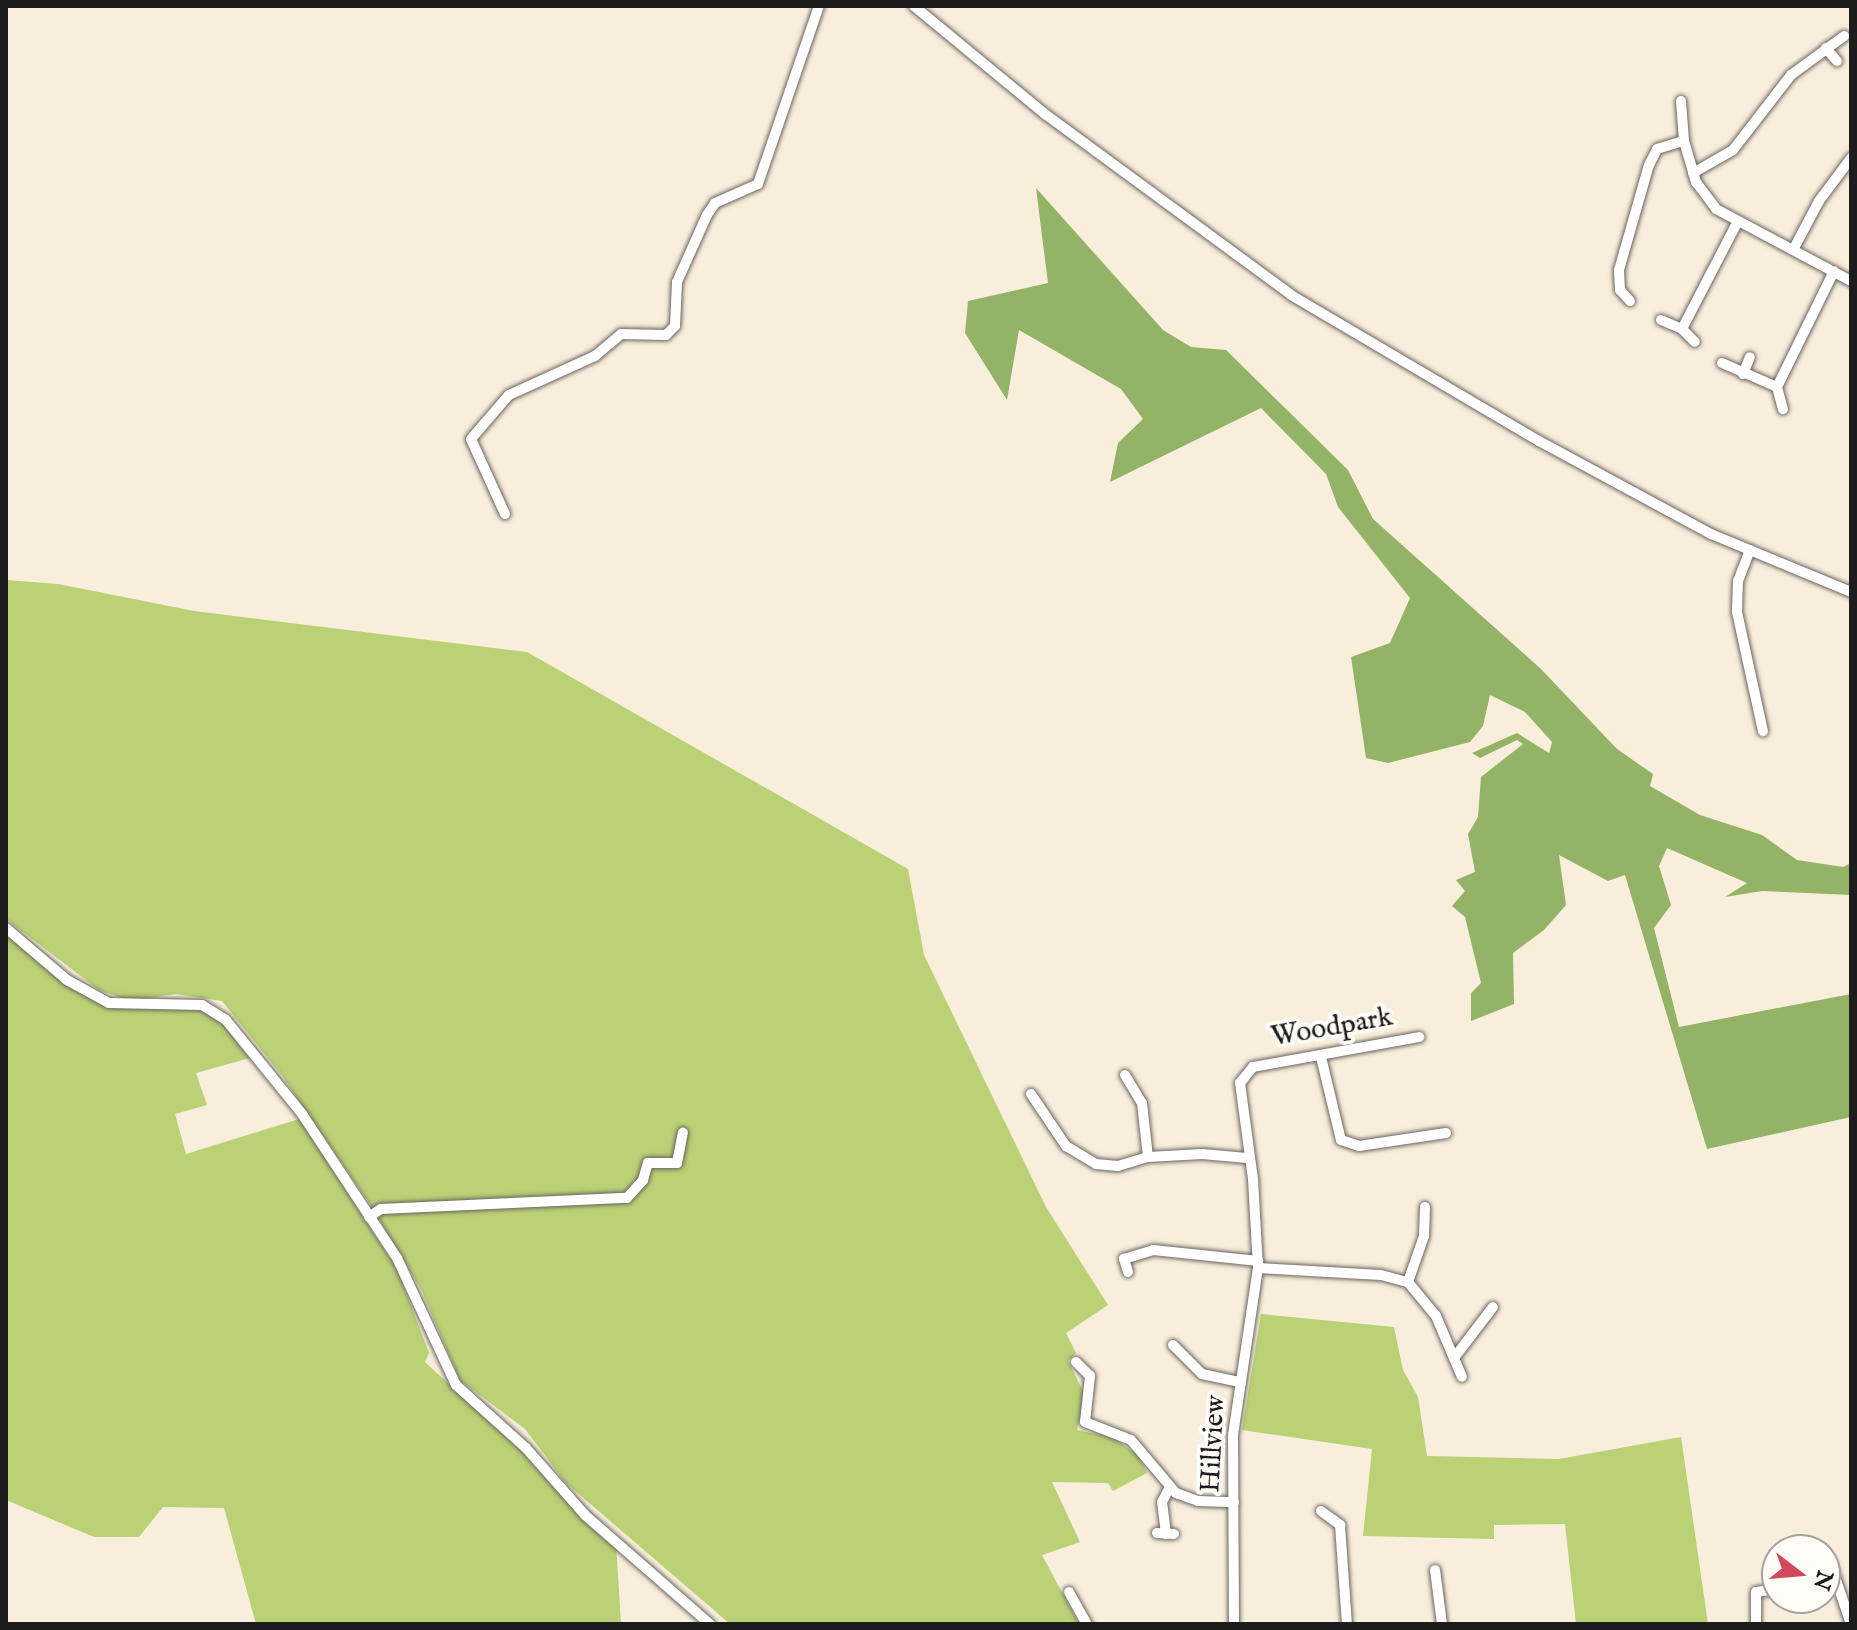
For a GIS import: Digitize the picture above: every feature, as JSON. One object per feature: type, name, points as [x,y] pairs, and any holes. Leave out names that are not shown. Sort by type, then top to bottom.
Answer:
[{"type":"street","points":[[505,514],[471,439],[509,395],[595,356],[621,334],[666,335],[675,326],[677,282],[707,215],[715,203],[758,184],[819,6]]},
{"type":"street","points":[[914,6],[1045,114],[1291,295],[1539,441],[1711,534],[1851,592]]},
{"type":"street","points":[[1693,173],[1733,150],[1791,75],[1844,36]]},
{"type":"street","points":[[1826,48],[1837,61]]},
{"type":"street","points":[[1681,101],[1684,141],[1693,173],[1716,209],[1737,223],[1851,281]]},
{"type":"street","points":[[1630,301],[1620,290],[1619,270],[1649,165],[1657,149],[1684,141]]},
{"type":"street","points":[[1793,250],[1819,201],[1851,158]]},
{"type":"street","points":[[1682,329],[1737,223]]},
{"type":"street","points":[[1783,409],[1777,387],[1834,271]]},
{"type":"street","points":[[1661,320],[1682,329],[1695,342]]},
{"type":"street","points":[[1743,374],[1750,357]]},
{"type":"street","points":[[1722,363],[1777,387]]},
{"type":"street","points":[[1750,550],[1738,581],[1737,612],[1763,731]]},
{"type":"street","points":[[6,928],[67,980],[109,1003],[202,1005],[218,1013],[302,1114],[397,1258],[456,1385],[526,1448],[585,1515],[710,1624]]},
{"type":"street","name":"Woodpark","points":[[1255,1202],[1239,1092],[1247,1070],[1419,1037]]},
{"type":"street","points":[[1321,1057],[1341,1140],[1359,1146],[1446,1133]]},
{"type":"street","points":[[1125,1073],[1142,1103],[1148,1157]]},
{"type":"street","points":[[1031,1094],[1066,1146],[1085,1160],[1109,1167],[1148,1157],[1247,1158]]},
{"type":"street","points":[[369,1217],[381,1209],[627,1198],[643,1180],[648,1163],[677,1163],[683,1133]]},
{"type":"street","name":"Hillview","points":[[1234,1624],[1233,1435],[1258,1265],[1255,1202]]},
{"type":"street","points":[[1408,1282],[1424,1236],[1425,1207]]},
{"type":"street","points":[[1128,1272],[1124,1259],[1163,1249],[1258,1265],[1381,1275],[1408,1282],[1436,1316],[1462,1377]]},
{"type":"street","points":[[1454,1358],[1493,1307]]},
{"type":"street","points":[[1172,1343],[1202,1374],[1241,1382]]},
{"type":"street","points":[[1076,1362],[1090,1376],[1085,1422],[1131,1440],[1169,1489],[1198,1501],[1234,1502]]},
{"type":"street","points":[[1166,1534],[1162,1502],[1169,1489]]},
{"type":"street","points":[[1321,1511],[1340,1525],[1347,1624]]},
{"type":"street","points":[[1435,1570],[1442,1624]]},
{"type":"street","points":[[1756,1624],[1756,1592],[1761,1591]]},
{"type":"street","points":[[1069,1592],[1087,1624]]},
{"type":"street","points":[[1841,1604],[1851,1624]]},
{"type":"green space","points":[[1036,188],[1163,330],[1191,347],[1226,350],[1348,470],[1373,519],[1541,669],[1617,749],[1653,774],[1650,786],[1700,815],[1762,835],[1797,860],[1843,867],[1851,863],[1851,895],[1762,891],[1725,897],[1747,883],[1667,848],[1659,866],[1671,905],[1654,928],[1679,1027],[1851,994],[1851,1117],[1707,1149],[1625,875],[1608,881],[1559,855],[1566,905],[1544,930],[1513,953],[1514,1004],[1471,1021],[1471,993],[1481,983],[1465,917],[1452,906],[1465,891],[1456,880],[1475,872],[1468,834],[1478,817],[1481,777],[1523,744],[1517,740],[1480,758],[1472,753],[1517,733],[1549,753],[1552,742],[1525,712],[1490,695],[1483,726],[1470,742],[1388,763],[1366,758],[1351,657],[1390,643],[1410,598],[1338,507],[1326,474],[1261,408],[1110,482],[1118,443],[1143,419],[1121,389],[1019,330],[1007,400],[965,333],[968,301],[1048,283]]},
{"type":"green space","points":[[6,580],[58,584],[194,611],[527,652],[908,869],[924,955],[1046,1207],[1108,1305],[1066,1333],[1076,1353],[1068,1361],[1085,1395],[1077,1430],[1111,1437],[1138,1455],[1147,1473],[1113,1491],[1108,1483],[1052,1482],[1080,1542],[1042,1555],[1079,1624],[730,1624],[566,1483],[525,1429],[460,1380],[421,1289],[370,1204],[283,1077],[222,1001],[175,994],[131,1001],[99,990],[6,919]]},
{"type":"green space","points":[[6,933],[113,1007],[193,1009],[215,1014],[226,1026],[250,1058],[196,1073],[207,1105],[175,1114],[186,1154],[299,1119],[397,1269],[429,1353],[425,1362],[519,1449],[574,1509],[616,1544],[621,1624],[256,1624],[224,1508],[163,1507],[139,1537],[94,1537],[6,1500]]},
{"type":"green space","points":[[1261,1314],[1394,1327],[1403,1370],[1418,1397],[1427,1456],[1559,1459],[1681,1437],[1708,1624],[1576,1624],[1565,1524],[1494,1525],[1494,1539],[1363,1536],[1372,1449],[1242,1430]]}]
